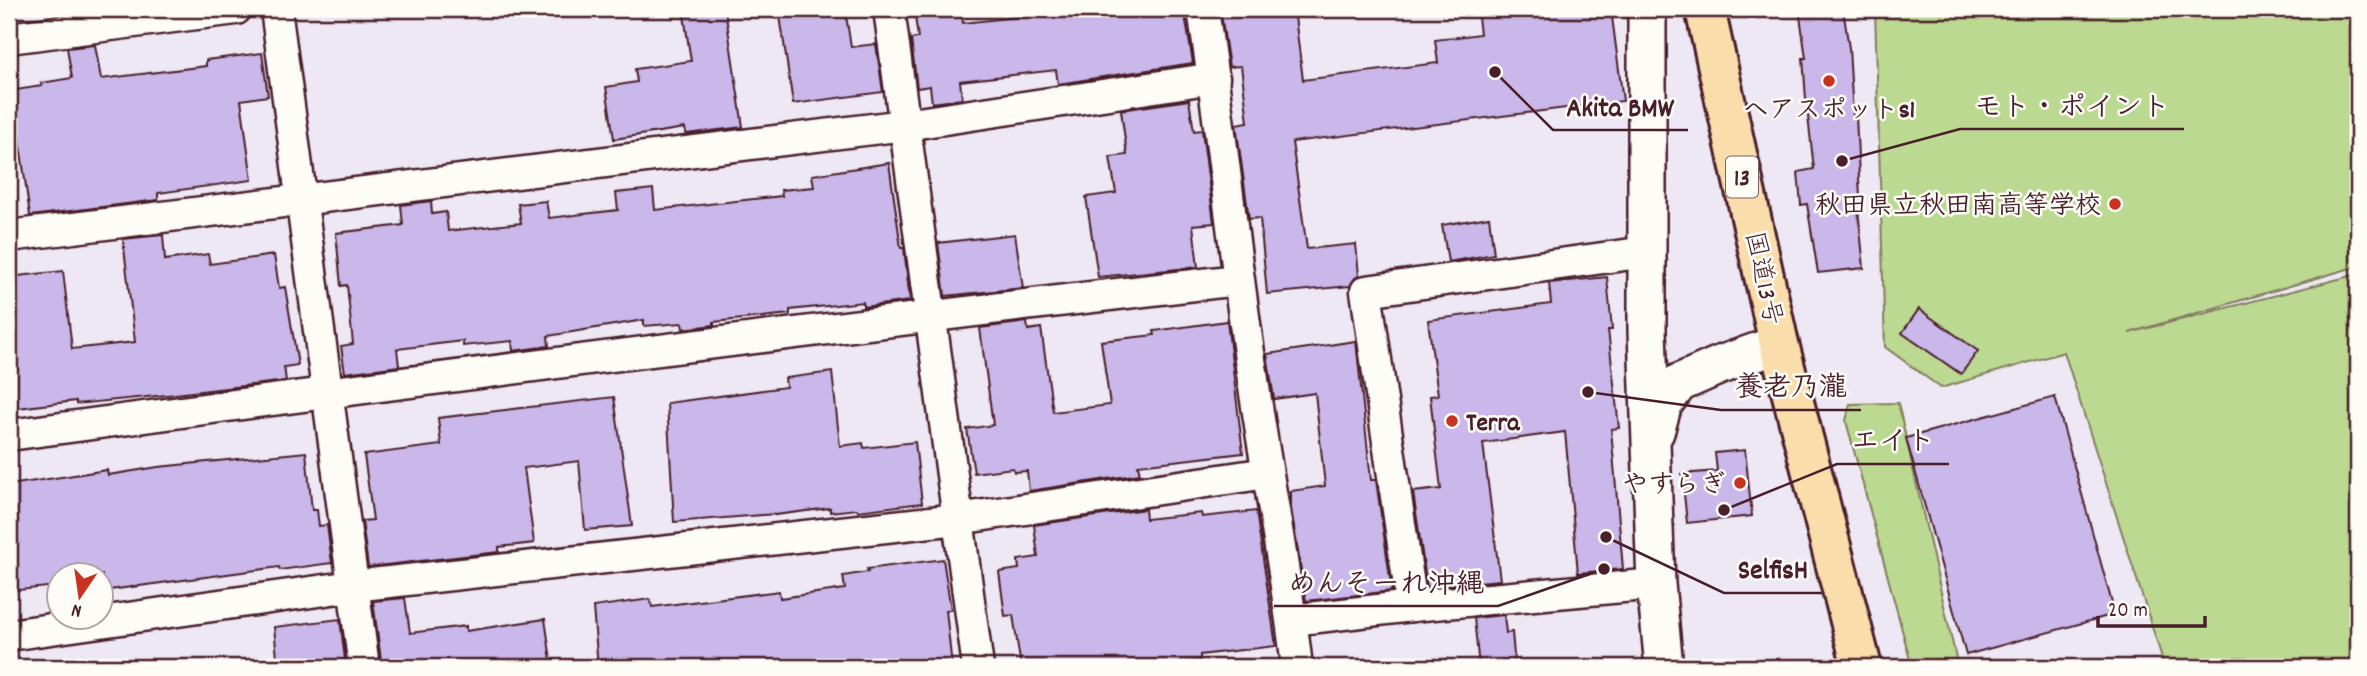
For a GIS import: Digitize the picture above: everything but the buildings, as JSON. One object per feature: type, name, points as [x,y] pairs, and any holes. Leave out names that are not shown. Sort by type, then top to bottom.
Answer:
[{"type":"highway","name":"国道13号","points":[[1705,9],[1779,344],[1863,667]]},
{"type":"street","points":[[9,38],[236,9]]},
{"type":"street","points":[[276,9],[364,667]]},
{"type":"street","points":[[889,9],[978,667]]},
{"type":"street","points":[[1203,9],[1238,280],[1292,620],[1297,667]]},
{"type":"street","points":[[1647,9],[1647,330],[1656,584],[1664,667]]},
{"type":"street","points":[[9,236],[905,125],[1213,78]]},
{"type":"street","points":[[1412,606],[1366,291],[1646,252]]},
{"type":"street","points":[[9,435],[931,315],[1238,280]]},
{"type":"street","points":[[1652,440],[1663,404],[1679,383],[1779,344]]},
{"type":"street","points":[[9,635],[353,586],[958,519],[1267,473]]},
{"type":"street","points":[[1292,620],[1412,606],[1656,584]]},
{"type":"green space","name":"秋田県立秋田南高等学校","points":[[1875,9],[2358,9],[2358,266],[2129,333],[2358,274],[2358,667],[2165,667],[2064,352],[1941,388],[1885,347]]},
{"type":"green space","points":[[1898,403],[1958,667],[1912,667],[1846,421],[1850,404]]},
{"type":"place","name":"Akita BMW","points":[[1495,72]]},
{"type":"place","name":"ヘアスポットs1","points":[[1829,81]]},
{"type":"place","name":"モト・ポイント","points":[[1842,161]]},
{"type":"place","name":"秋田県立秋田南高等学校","points":[[2115,204]]},
{"type":"place","name":"養老乃瀧","points":[[1588,392]]},
{"type":"place","name":"Terra","points":[[1452,421]]},
{"type":"place","name":"やすらぎ","points":[[1740,483]]},
{"type":"place","name":"エイト","points":[[1724,510]]},
{"type":"place","name":"SelfisH","points":[[1606,537]]},
{"type":"place","name":"めんそーれ沖縄","points":[[1604,569]]}]
